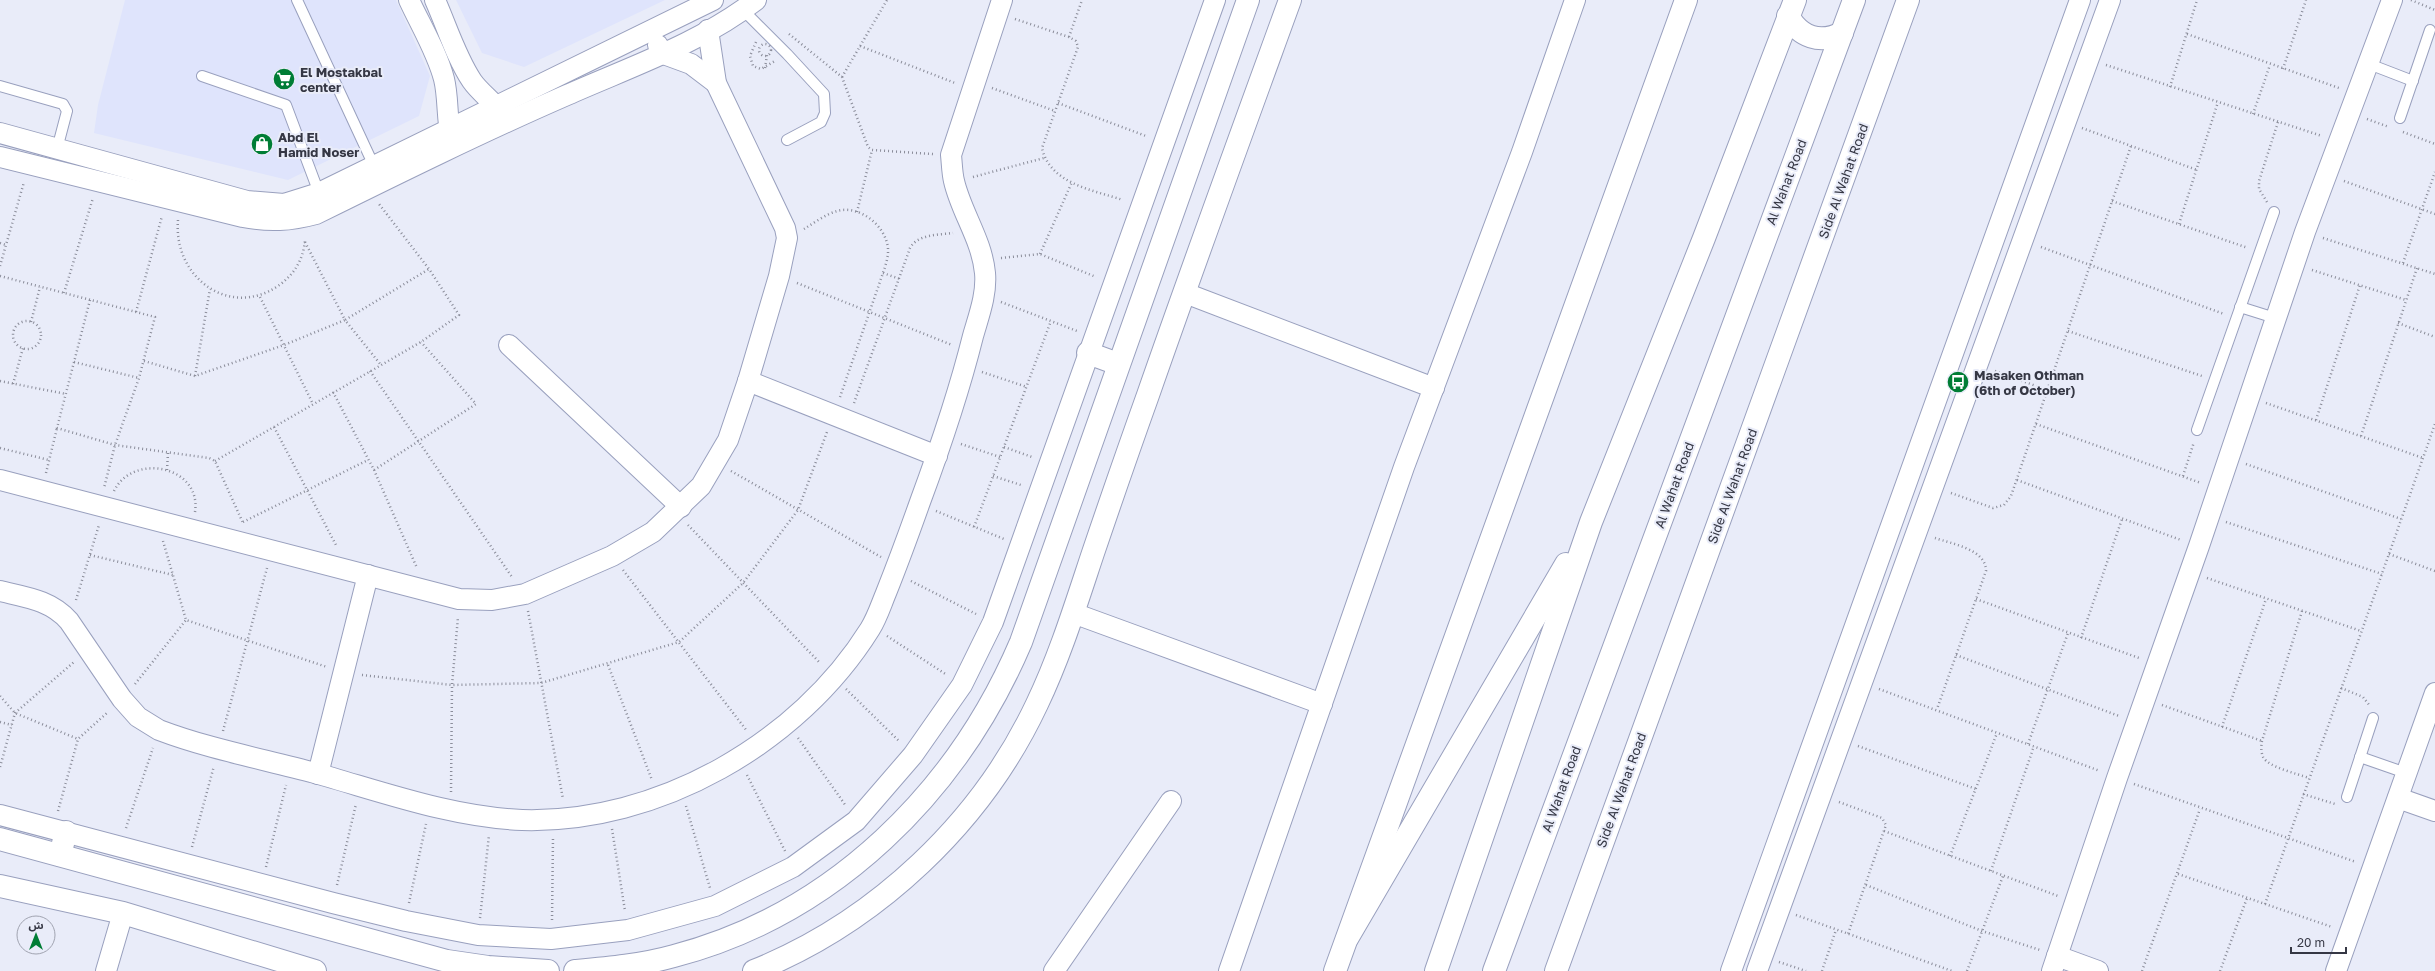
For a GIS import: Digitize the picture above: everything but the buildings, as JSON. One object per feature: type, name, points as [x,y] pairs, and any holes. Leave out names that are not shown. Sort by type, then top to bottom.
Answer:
[{"type":"main road","points":[[576,971],[639,963],[674,956],[747,929],[804,899],[833,880],[878,845],[914,811],[957,758],[976,731],[1008,673],[1021,642],[1118,364],[1248,0]]},
{"type":"main road","points":[[754,971],[802,949],[864,910],[893,888],[946,837],[995,777],[1016,743],[1053,670],[1185,293],[1290,0]]},
{"type":"main road","points":[[1335,971],[1686,0]]},
{"type":"main road","name":"Al Wahat Road","points":[[1494,971],[1854,0]]},
{"type":"main road","name":"Side Al Wahat Road","points":[[1556,971],[1908,0]]},
{"type":"main road","points":[[1791,8],[1799,31],[1807,36],[1825,39],[1842,33]]},
{"type":"main road","points":[[1436,971],[1591,522],[1704,238],[1791,8]]},
{"type":"main road","points":[[1091,345],[1118,364]]},
{"type":"main road","points":[[1348,937],[1591,522]]},
{"type":"main road","points":[[60,831],[60,855]]},
{"type":"main road","points":[[0,839],[447,961],[488,967],[548,971]]},
{"type":"main road","points":[[0,886],[123,913],[316,971]]},
{"type":"street","points":[[410,0],[443,78],[449,112],[451,138]]},
{"type":"street","points":[[435,0],[465,70],[474,84],[502,114]]},
{"type":"street","points":[[0,133],[247,201],[284,204],[319,193],[374,166],[451,138],[502,114],[651,31],[713,0]]},
{"type":"street","points":[[0,815],[333,903],[406,921],[478,935],[551,939],[628,930],[715,906],[793,866],[856,821],[913,754],[962,685],[993,622],[1215,0]]},
{"type":"street","points":[[1229,971],[1434,388],[1522,152],[1575,0]]},
{"type":"street","points":[[1731,971],[2080,0]]},
{"type":"street","points":[[1759,964],[1976,363],[2110,0]]},
{"type":"street","points":[[2098,971],[2055,964],[2116,778],[2199,546],[2305,232],[2392,0]]},
{"type":"street","points":[[502,114],[661,53],[708,30],[749,5]]},
{"type":"street","points":[[0,591],[47,603],[60,610],[70,620],[88,650],[122,699],[138,717],[159,730],[429,806],[491,817],[523,820],[560,818],[609,811],[680,789],[722,769],[758,746],[787,723],[806,707],[834,677],[872,626],[896,570],[940,447],[967,359],[984,295],[985,274],[983,260],[973,229],[954,182],[951,155],[1000,6]]},
{"type":"street","points":[[0,480],[188,530],[459,599],[492,600],[525,594],[612,556],[653,532],[678,510],[701,486],[716,463],[728,440],[748,381],[780,276],[787,238],[755,162],[716,83],[708,30]]},
{"type":"street","points":[[651,31],[661,53],[691,64],[716,83]]},
{"type":"street","points":[[0,157],[174,202],[260,220],[295,220],[316,214],[367,188],[451,138]]},
{"type":"street","points":[[1185,293],[1434,388]]},
{"type":"street","points":[[509,345],[678,510]]},
{"type":"street","points":[[748,381],[841,418],[940,447]]},
{"type":"street","points":[[318,774],[359,573]]},
{"type":"street","points":[[1073,613],[1322,704]]},
{"type":"street","points":[[2336,971],[2435,693]]},
{"type":"street","points":[[1822,718],[1842,732]]},
{"type":"street","points":[[2398,798],[2435,810]]},
{"type":"street","points":[[1054,971],[1172,801]]},
{"type":"street","points":[[106,971],[123,913]]},
{"type":"lane","points":[[297,0],[374,166]]},
{"type":"lane","points":[[749,5],[767,34],[824,94],[826,104],[821,122],[787,140]]},
{"type":"lane","points":[[2400,118],[2430,30]]},
{"type":"lane","points":[[2369,64],[2412,81]]},
{"type":"lane","points":[[202,76],[286,105],[319,193]]},
{"type":"lane","points":[[0,86],[63,104],[67,111],[57,149]]},
{"type":"lane","points":[[2197,430],[2274,212]]},
{"type":"lane","points":[[2240,307],[2275,318]]},
{"type":"lane","points":[[2347,797],[2373,718]]},
{"type":"lane","points":[[2360,757],[2406,773]]},
{"type":"path","points":[[842,77],[887,0]]},
{"type":"path","points":[[1069,38],[1082,0]]},
{"type":"path","points":[[2170,87],[2197,0]]},
{"type":"path","points":[[2282,69],[2306,0]]},
{"type":"path","points":[[2410,0],[2435,10]]},
{"type":"path","points":[[1000,6],[1076,40],[1078,47],[1042,148],[1044,158],[1055,173],[1072,182],[1141,206]]},
{"type":"path","points":[[788,33],[842,77],[865,142],[872,150],[951,155]]},
{"type":"path","points":[[767,34],[754,45],[750,56],[754,66],[765,68],[787,54]]},
{"type":"path","points":[[2187,34],[2270,65],[2357,94]]},
{"type":"path","points":[[860,46],[974,86],[1055,111]]},
{"type":"path","points":[[765,68],[767,55]]},
{"type":"path","points":[[2088,59],[2339,141]]},
{"type":"path","points":[[2253,114],[2270,65]]},
{"type":"path","points":[[2179,224],[2218,102]]},
{"type":"path","points":[[1058,103],[1163,143]]},
{"type":"path","points":[[2065,122],[2197,170]]},
{"type":"path","points":[[2274,212],[2259,189],[2259,181],[2278,122]]},
{"type":"path","points":[[1932,486],[1993,508],[1998,508],[2008,501],[2036,424],[2131,146]]},
{"type":"path","points":[[858,212],[872,150]]},
{"type":"path","points":[[954,182],[1044,158]]},
{"type":"path","points":[[0,266],[29,165]]},
{"type":"path","points":[[2403,263],[2435,172]]},
{"type":"path","points":[[2327,175],[2435,214]]},
{"type":"path","points":[[1040,254],[1072,182]]},
{"type":"path","points":[[64,293],[98,183]]},
{"type":"path","points":[[214,461],[421,342],[459,316],[429,269],[367,188]]},
{"type":"path","points":[[2112,201],[2260,252]]},
{"type":"path","points":[[174,202],[180,247],[194,274],[210,289],[232,298],[260,297],[291,276],[304,252],[305,241]]},
{"type":"path","points":[[136,312],[174,202]]},
{"type":"path","points":[[787,238],[837,211],[858,212],[871,219],[882,230],[887,244],[887,260],[868,312],[841,418]]},
{"type":"path","points":[[295,220],[345,320],[381,365]]},
{"type":"path","points":[[841,418],[886,319],[913,242],[920,238],[973,229]]},
{"type":"path","points":[[2305,232],[2435,274]]},
{"type":"path","points":[[2022,239],[2236,319]]},
{"type":"path","points":[[0,242],[6,245]]},
{"type":"path","points":[[983,260],[1040,254],[1113,284]]},
{"type":"path","points":[[2294,264],[2406,300]]},
{"type":"path","points":[[2361,436],[2417,268]]},
{"type":"path","points":[[144,360],[195,376],[284,345],[345,320],[429,269]]},
{"type":"path","points":[[883,273],[900,279]]},
{"type":"path","points":[[0,276],[155,317],[139,378],[115,445],[106,508]]},
{"type":"path","points":[[780,276],[886,319],[1027,387]]},
{"type":"path","points":[[2316,420],[2360,285]]},
{"type":"path","points":[[31,322],[40,286]]},
{"type":"path","points":[[195,376],[210,289]]},
{"type":"path","points":[[984,295],[1051,321],[1091,345]]},
{"type":"path","points":[[260,297],[313,404]]},
{"type":"path","points":[[41,491],[90,300]]},
{"type":"path","points":[[974,527],[1051,321]]},
{"type":"path","points":[[21,322],[31,322],[39,328],[40,339],[34,347],[23,348],[16,343],[14,334],[21,322]]},
{"type":"path","points":[[2398,323],[2435,337]]},
{"type":"path","points":[[2068,331],[2215,381]]},
{"type":"path","points":[[374,470],[476,404],[421,342]]},
{"type":"path","points":[[14,384],[23,348]]},
{"type":"path","points":[[74,362],[139,378]]},
{"type":"path","points":[[1976,363],[2047,390]]},
{"type":"path","points":[[370,372],[525,594],[560,818],[551,939]]},
{"type":"path","points":[[0,381],[66,394]]},
{"type":"path","points":[[333,392],[374,470],[427,591]]},
{"type":"path","points":[[2249,397],[2423,458]]},
{"type":"path","points":[[2036,424],[2218,490]]},
{"type":"path","points":[[2265,904],[2435,424]]},
{"type":"path","points":[[274,427],[306,491],[359,573]]},
{"type":"path","points":[[57,428],[115,445],[209,458],[214,461],[243,522],[252,546]]},
{"type":"path","points":[[2182,476],[2197,430]]},
{"type":"path","points":[[940,447],[1000,457]]},
{"type":"path","points":[[1004,447],[1049,463]]},
{"type":"path","points":[[0,448],[49,460]]},
{"type":"path","points":[[167,470],[168,453]]},
{"type":"path","points":[[2229,457],[2401,518]]},
{"type":"path","points":[[243,522],[368,460]]},
{"type":"path","points":[[716,463],[896,570],[993,622]]},
{"type":"path","points":[[70,620],[106,508],[114,491],[125,477],[145,468],[167,470],[182,477],[192,490],[195,510],[188,530]]},
{"type":"path","points":[[993,476],[1039,491]]},
{"type":"path","points":[[2016,480],[2199,546]]},
{"type":"path","points":[[919,504],[1020,546]]},
{"type":"path","points":[[678,510],[834,677],[913,754]]},
{"type":"path","points":[[2209,516],[2382,574]]},
{"type":"path","points":[[2082,638],[2122,518]]},
{"type":"path","points":[[1916,531],[1979,554],[1986,563],[1986,571],[1937,709]]},
{"type":"path","points":[[187,864],[272,551]]},
{"type":"path","points":[[2389,554],[2435,571]]},
{"type":"path","points":[[90,555],[173,575]]},
{"type":"path","points":[[612,556],[758,746]]},
{"type":"path","points":[[2189,572],[2361,631]]},
{"type":"path","points":[[450,810],[452,685],[459,599]]},
{"type":"path","points":[[1976,599],[2157,664]]},
{"type":"path","points":[[2222,727],[2266,599]]},
{"type":"path","points":[[2302,611],[2262,741],[2263,758],[2270,764],[2309,778]]},
{"type":"path","points":[[60,831],[78,739],[122,699],[186,620]]},
{"type":"path","points":[[872,626],[962,685]]},
{"type":"path","points":[[2028,744],[2046,690],[2068,633]]},
{"type":"path","points":[[0,767],[15,713],[88,650]]},
{"type":"path","points":[[1956,655],[2046,690],[2136,722]]},
{"type":"path","points":[[608,665],[658,796]]},
{"type":"path","points":[[1860,683],[1937,709],[2200,809],[2372,868]]},
{"type":"path","points":[[2341,688],[2363,697],[2371,707],[2373,718]]},
{"type":"path","points":[[0,696],[15,713],[78,739]]},
{"type":"path","points":[[2145,698],[2262,741]]},
{"type":"path","points":[[0,722],[12,725]]},
{"type":"path","points":[[787,723],[856,821]]},
{"type":"path","points":[[120,847],[159,730]]},
{"type":"path","points":[[1842,732],[1976,789]]},
{"type":"path","points":[[1950,856],[1997,733]]},
{"type":"path","points":[[1991,871],[2034,746]]},
{"type":"path","points":[[738,758],[793,866]]},
{"type":"path","points":[[262,884],[291,767]]},
{"type":"path","points":[[333,903],[360,786]]},
{"type":"path","points":[[680,789],[715,906]]},
{"type":"path","points":[[1820,794],[1882,818],[1886,824],[1848,934]]},
{"type":"path","points":[[2304,794],[2330,804],[2342,804],[2347,797]]},
{"type":"path","points":[[406,921],[429,806]]},
{"type":"path","points":[[2142,971],[2200,809]]},
{"type":"path","points":[[609,811],[628,930]]},
{"type":"path","points":[[478,935],[491,817]]},
{"type":"path","points":[[1884,831],[2076,902]]},
{"type":"path","points":[[2178,874],[2349,933]]},
{"type":"path","points":[[1967,971],[2003,876]]},
{"type":"path","points":[[1866,885],[1982,931],[2055,964]]},
{"type":"path","points":[[2220,971],[2247,898]]},
{"type":"path","points":[[1779,909],[1952,971]]},
{"type":"path","points":[[1822,971],[1836,930]]},
{"type":"path","points":[[1759,964],[1806,971]]},
{"type":"shaded area","points":[[125,0],[396,0],[430,76],[419,116],[288,180],[94,133],[98,105]]},
{"type":"shaded area","points":[[456,0],[665,0],[524,67],[482,53]]},
{"type":"place","name":"El Mostakbal center","points":[[284,79]]},
{"type":"place","name":"Abd El Hamid Noser","points":[[262,144]]},
{"type":"place","name":"Masaken Othman (6th of October)","points":[[1958,382]]}]
